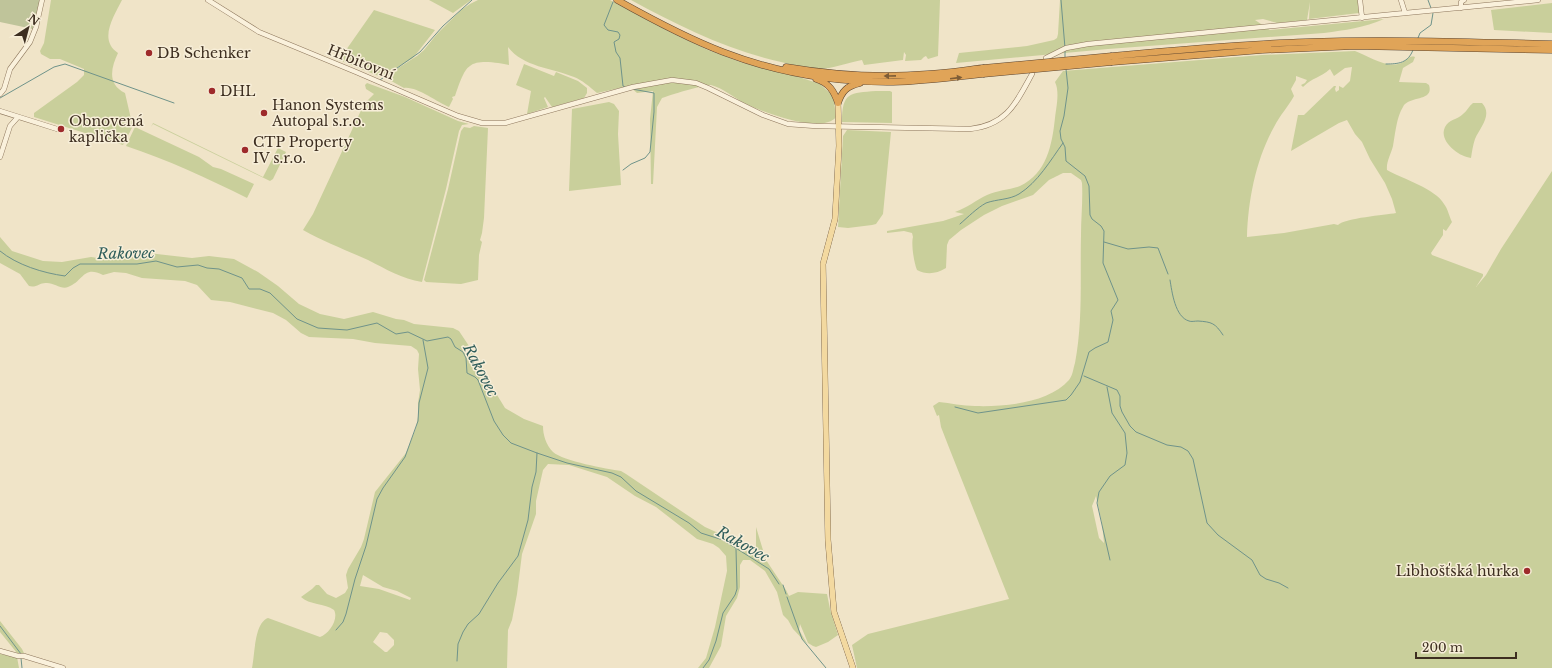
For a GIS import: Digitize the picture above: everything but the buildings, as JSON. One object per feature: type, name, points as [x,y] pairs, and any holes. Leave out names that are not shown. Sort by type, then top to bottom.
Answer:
[{"type":"highway","points":[[617,0],[675,31],[716,50],[763,66],[800,74],[872,82]]},
{"type":"highway","points":[[624,0],[711,44],[745,56],[781,66],[879,76],[983,71],[1112,59],[1262,50],[1412,43],[1552,44]]},
{"type":"highway","points":[[1412,43],[1552,50]]},
{"type":"highway","points":[[838,103],[842,93],[854,84],[929,80],[983,71]]},
{"type":"highway","points":[[800,74],[826,83],[834,92],[838,103]]},
{"type":"main road","points":[[838,103],[839,126],[835,219],[823,264],[828,540],[834,612],[853,668]]},
{"type":"street","points":[[0,94],[4,89],[10,68],[30,42],[36,27],[42,0]]},
{"type":"street","name":"Hřbitovní","points":[[208,0],[259,32],[458,116],[488,124],[513,122],[633,87],[672,80],[696,83],[778,121],[802,125],[962,130],[981,128],[999,120],[1016,104],[1032,74]]},
{"type":"street","points":[[1360,0],[1362,18]]},
{"type":"street","points":[[1401,0],[1405,14]]},
{"type":"street","points":[[1461,8],[1461,2],[1464,0]]},
{"type":"street","points":[[1046,58],[1057,52],[1077,45],[1538,0]]},
{"type":"street","points":[[0,111],[57,130]]},
{"type":"street","points":[[0,157],[10,126],[18,117]]},
{"type":"street","points":[[0,651],[28,657],[63,668]]},
{"type":"green space","points":[[0,0],[40,0],[33,29],[0,22]]},
{"type":"green space","points":[[51,0],[122,0],[112,20],[108,35],[112,48],[118,53],[112,70],[113,80],[115,85],[125,93],[131,119],[134,124],[123,145],[34,117],[34,113],[77,82],[84,75],[84,69],[60,59],[50,59],[41,54],[40,51],[44,43]]},
{"type":"green space","points":[[429,0],[471,0],[453,13]]},
{"type":"green space","points":[[478,0],[610,0],[708,50],[743,63],[793,75],[820,84],[832,95],[836,117],[829,122],[818,124],[791,120],[752,107],[720,88],[711,85],[679,92],[662,98],[657,107],[653,184],[651,184],[650,119],[653,91],[637,93],[629,86],[597,93],[577,78],[538,66],[522,59],[514,54],[508,47],[509,65],[483,62],[474,64],[467,68],[455,96],[452,97],[453,99],[449,107],[414,89],[404,88],[384,77],[417,56],[461,10]]},
{"type":"green space","points":[[631,0],[940,0],[938,56],[928,59],[926,56],[921,60],[905,61],[906,55],[904,52],[903,60],[864,65],[862,60],[822,69],[804,67],[761,57],[722,44],[685,28]]},
{"type":"green space","points":[[1060,0],[1358,0],[1359,13],[1309,19],[1310,2],[1307,20],[1277,23],[1263,19],[1255,20],[1270,30],[1384,19],[1362,27],[1324,33],[1108,49],[956,63],[959,53],[1027,46],[1054,40],[1057,38],[1058,34]]},
{"type":"green space","points":[[1552,3],[1552,33],[1494,30],[1491,10]]},
{"type":"green space","points":[[374,10],[435,30],[413,58],[381,77],[339,60]]},
{"type":"green space","points":[[1355,51],[1378,61],[1390,64],[1401,63],[1409,57],[1415,57],[1413,62],[1403,68],[1399,82],[1426,83],[1429,85],[1430,90],[1425,96],[1412,100],[1404,105],[1400,113],[1393,146],[1387,164],[1387,170],[1427,189],[1440,199],[1447,208],[1452,222],[1446,231],[1443,229],[1443,235],[1431,253],[1432,255],[1483,274],[1476,287],[1486,275],[1501,249],[1552,171],[1552,668],[857,668],[852,645],[868,634],[1009,599],[941,427],[939,415],[937,416],[933,406],[939,402],[966,406],[999,406],[1025,402],[1050,394],[1069,380],[1075,363],[1078,347],[1081,299],[1082,183],[1081,180],[1071,173],[1063,173],[1049,180],[1033,195],[1002,206],[984,215],[949,240],[947,245],[946,268],[935,273],[924,273],[917,270],[913,254],[912,233],[904,231],[887,233],[887,231],[943,221],[964,214],[955,212],[987,195],[1020,186],[1036,174],[1042,166],[1050,148],[1057,100],[1055,82],[1063,71],[1262,55]],"holes":[[[1352,67],[1350,81],[1343,88],[1339,86],[1339,90],[1336,92],[1336,86],[1334,86],[1304,115],[1298,115],[1291,151],[1339,123],[1347,120],[1355,134],[1362,142],[1370,159],[1385,183],[1396,213],[1348,220],[1338,225],[1334,224],[1284,233],[1247,237],[1251,194],[1262,152],[1274,127],[1294,96],[1291,89],[1296,80],[1296,76],[1307,80],[1301,85],[1303,87],[1330,69],[1334,76],[1345,68]],[[1096,496],[1102,523],[1104,543],[1099,538],[1092,506]]]},
{"type":"green space","points":[[524,64],[554,76],[556,72],[578,81],[587,88],[587,93],[584,98],[552,107],[545,97],[544,98],[548,107],[527,114],[531,91],[516,85]]},
{"type":"green space","points":[[367,83],[405,97],[458,121],[469,124],[462,125],[459,131],[422,282],[408,279],[394,273],[303,230],[313,214],[364,104],[374,94],[366,89],[365,85]]},
{"type":"green space","points":[[860,92],[892,92],[892,123],[842,122],[842,112],[849,96]]},
{"type":"green space","points":[[609,102],[614,104],[619,111],[618,134],[621,185],[569,191],[572,109]]},
{"type":"green space","points":[[1473,103],[1482,103],[1485,108],[1486,116],[1475,139],[1471,158],[1461,155],[1451,147],[1444,138],[1444,132],[1447,124],[1461,116]]},
{"type":"green space","points":[[153,123],[263,177],[278,148],[286,152],[273,179],[270,181],[153,124],[151,127]]},
{"type":"green space","points":[[474,126],[488,128],[484,218],[480,240],[482,242],[479,255],[478,280],[461,284],[426,282],[424,280],[448,189],[461,131],[464,127],[470,128]]},
{"type":"green space","points":[[135,127],[199,157],[213,167],[221,169],[254,184],[247,198],[217,183],[157,157],[126,146]]},
{"type":"green space","points":[[847,130],[891,132],[883,214],[876,224],[848,228],[838,227],[843,136]]},
{"type":"green space","points":[[0,237],[12,251],[43,261],[62,262],[91,257],[112,260],[123,257],[136,257],[148,253],[192,258],[209,256],[234,259],[258,272],[278,286],[299,304],[320,314],[344,319],[373,312],[414,324],[453,328],[459,331],[471,349],[505,408],[524,419],[543,426],[545,440],[553,452],[575,461],[621,471],[705,527],[736,541],[752,553],[756,549],[756,527],[766,560],[789,596],[798,592],[827,594],[838,635],[828,642],[816,647],[808,643],[800,624],[799,630],[808,645],[793,629],[783,615],[777,592],[765,571],[750,560],[743,560],[740,565],[740,587],[737,598],[726,616],[721,646],[709,668],[698,668],[706,658],[715,627],[727,571],[726,556],[713,544],[697,539],[656,507],[635,496],[607,477],[569,465],[548,464],[543,470],[536,501],[536,514],[522,554],[517,594],[512,620],[508,630],[507,668],[252,668],[256,640],[260,626],[263,621],[268,618],[320,637],[330,630],[335,618],[334,610],[326,606],[304,600],[301,597],[316,585],[319,585],[327,594],[336,598],[345,593],[348,588],[346,575],[364,539],[375,492],[406,453],[416,428],[420,390],[418,369],[419,354],[417,350],[411,346],[375,343],[353,339],[309,337],[301,333],[286,320],[273,313],[230,302],[211,300],[197,285],[185,281],[142,278],[126,273],[114,272],[103,275],[96,272],[91,272],[87,273],[66,288],[47,283],[29,286],[20,274],[0,263]],"holes":[[[363,575],[383,587],[397,591],[411,598],[410,600],[379,589],[360,586]],[[380,632],[387,633],[394,640],[394,645],[387,652],[373,642]]]},
{"type":"green space","points":[[0,621],[24,653],[17,653],[0,632]]},
{"type":"green space","points":[[0,654],[17,657],[19,668],[0,668]]},
{"type":"waterway","points":[[380,80],[420,52],[443,26],[472,0]]},
{"type":"waterway","points":[[1061,0],[1065,48]]},
{"type":"waterway","points":[[1428,0],[1431,8]]},
{"type":"waterway","points":[[613,2],[604,25],[608,30],[618,32],[620,35],[619,39],[614,42],[616,52],[620,58],[623,86],[625,87]]},
{"type":"waterway","points":[[1418,38],[1420,33],[1431,25],[1433,13]]},
{"type":"waterway","points":[[1386,64],[1395,64],[1406,60],[1413,50]]},
{"type":"waterway","points":[[1065,51],[1065,58]]},
{"type":"waterway","points":[[0,98],[54,67],[65,64],[174,103]]},
{"type":"waterway","points":[[955,407],[978,413],[1066,400],[1080,382],[1089,352],[1108,342],[1113,320],[1111,311],[1118,300],[1103,263],[1104,231],[1090,215],[1089,186],[1085,176],[1066,161],[1065,147],[1061,139],[1060,131],[1068,88],[1066,69]]},
{"type":"waterway","points":[[623,170],[631,164],[645,158],[650,152],[654,112],[654,93],[632,89]]},
{"type":"waterway","points":[[960,224],[986,203],[1011,197],[1026,189],[1043,171],[1063,143]]},
{"type":"waterway","points":[[1104,242],[1128,249],[1149,247],[1158,248],[1168,274]]},
{"type":"waterway","name":"Rakovec","points":[[0,251],[31,268],[65,276],[73,268],[80,264],[137,264],[156,261],[177,267],[198,265],[207,268],[219,269],[242,278],[249,289],[260,289],[270,293],[297,319],[318,328],[347,330],[377,323],[396,334],[408,332],[427,341],[448,337],[451,339],[455,347],[463,352],[466,358],[467,373],[478,380],[494,421],[503,435],[511,443],[567,463],[612,473],[621,477],[636,491],[689,523],[701,533],[723,540],[769,569],[779,584]]},
{"type":"waterway","points":[[1170,280],[1175,304],[1180,315],[1184,319],[1190,321],[1203,321],[1213,324],[1223,335]]},
{"type":"waterway","points":[[336,630],[343,622],[346,614],[355,579],[366,546],[377,499],[405,457],[418,421],[419,403],[428,368],[423,340]]},
{"type":"waterway","points":[[1084,376],[1117,390],[1120,396],[1120,406],[1122,412],[1130,426],[1136,432],[1167,445],[1181,447],[1188,451],[1193,459],[1207,523],[1218,535],[1252,560],[1260,575],[1288,588]]},
{"type":"waterway","points":[[1107,387],[1112,413],[1125,433],[1127,453],[1125,465],[1110,476],[1099,492],[1097,503],[1110,560]]},
{"type":"waterway","points":[[457,661],[458,644],[463,632],[468,624],[479,614],[498,583],[518,556],[528,520],[532,487],[536,472],[537,453]]},
{"type":"waterway","points":[[703,668],[709,660],[716,641],[723,613],[735,595],[737,589],[736,549]]},
{"type":"waterway","name":"Rakovec","points":[[783,585],[786,594]]},
{"type":"waterway","name":"Rakovec","points":[[787,597],[802,639],[826,668]]},
{"type":"waterway","points":[[0,626],[21,654]]},
{"type":"waterway","points":[[21,658],[22,668]]},
{"type":"place","name":"DB Schenker","points":[[149,53]]},
{"type":"place","name":"DHL","points":[[212,91]]},
{"type":"place","name":"Hanon Systems Autopal s.r.o.","points":[[264,113]]},
{"type":"place","name":"Obnovená kaplička","points":[[61,129]]},
{"type":"place","name":"CTP Property IV s.r.o.","points":[[245,150]]},
{"type":"place","name":"Libhošťská hůrka","points":[[1527,571]]}]
